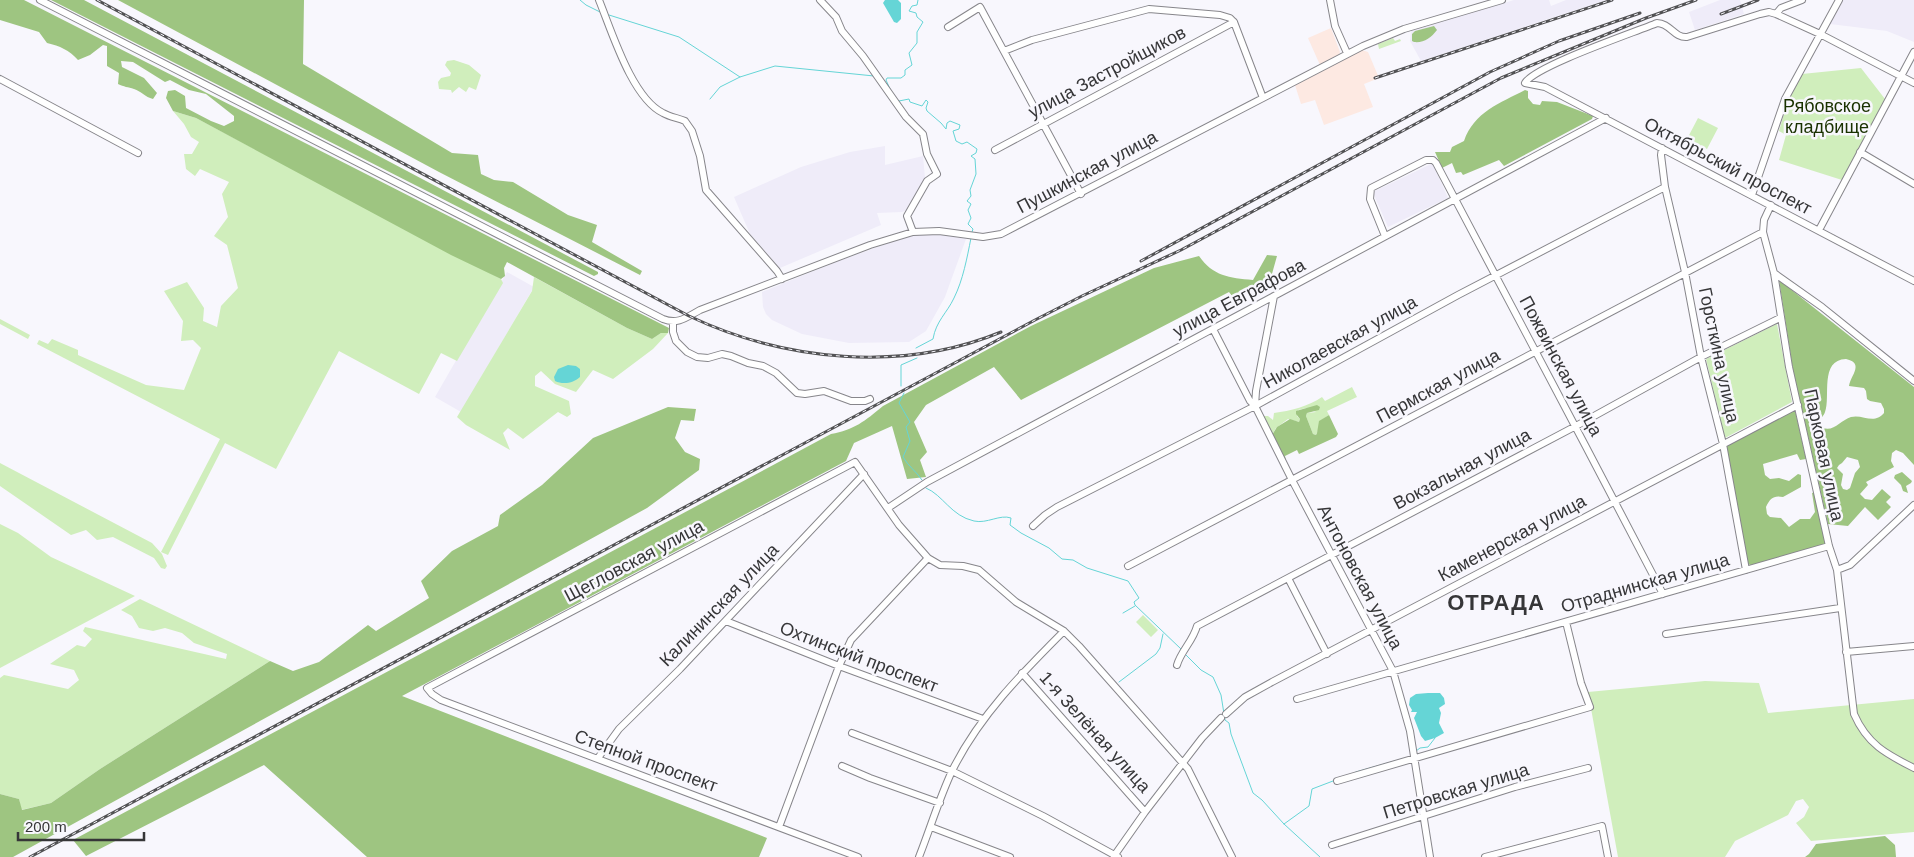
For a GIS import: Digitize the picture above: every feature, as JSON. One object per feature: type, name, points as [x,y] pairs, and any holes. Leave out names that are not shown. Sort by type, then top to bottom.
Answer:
[{"type":"street","points":[[40,0],[545,259],[663,319],[673,322],[673,332],[676,341],[687,352],[697,357],[708,358],[722,354],[763,366],[776,373],[798,393],[805,394],[824,391],[851,401],[866,401],[870,399]]},
{"type":"street","points":[[599,0],[626,65],[641,94],[663,113],[685,121],[689,125],[700,156],[706,190],[778,271],[782,279]]},
{"type":"street","points":[[820,0],[836,17],[842,31],[863,56],[906,116],[923,134],[927,154],[937,174],[927,181],[907,216],[913,232]]},
{"type":"street","points":[[1330,0],[1335,26],[1347,53]]},
{"type":"street","name":"Пушкинская улица","points":[[673,322],[870,245],[913,232],[939,230],[976,237],[993,237],[1001,234],[1081,194],[1347,53],[1404,30],[1502,0]]},
{"type":"street","points":[[1802,0],[1781,8],[1776,14],[1820,34],[1914,83]]},
{"type":"street","points":[[1752,195],[1785,99],[1839,0]]},
{"type":"street","points":[[948,27],[980,7],[1081,194]]},
{"type":"street","points":[[1004,52],[1032,40],[1149,9],[1220,15],[1230,18],[1234,22],[1263,98]]},
{"type":"street","name":"Октябрьский проспект","points":[[1776,14],[1769,12],[1760,14],[1683,38],[1666,25],[1657,23],[1564,59],[1531,76],[1525,83],[1545,87],[1606,118],[1914,281]]},
{"type":"street","name":"улица Застройщиков","points":[[995,150],[1043,122],[1234,22]]},
{"type":"street","points":[[1819,230],[1914,52]]},
{"type":"street","points":[[0,79],[138,153]]},
{"type":"street","name":"улица Евграфова","points":[[888,508],[924,484],[1606,118]]},
{"type":"street","name":"Горсткина улица","points":[[1662,148],[1660,155],[1665,187],[1723,444],[1746,570]]},
{"type":"street","points":[[1860,152],[1914,184]]},
{"type":"street","name":"Пожвинская улица","points":[[1386,236],[1370,199],[1371,188],[1430,159],[1436,163],[1664,594]]},
{"type":"street","name":"Николаевская улица","points":[[1033,526],[1057,507],[1255,406],[1494,275],[1665,187]]},
{"type":"street","points":[[1763,232],[1764,220],[1771,205]]},
{"type":"street","name":"Пермская улица","points":[[1128,566],[1763,232]]},
{"type":"street","name":"Парковая улица","points":[[1763,232],[1774,273],[1780,318],[1798,405],[1829,546],[1837,570],[1854,714],[1860,729],[1875,746],[1914,768]]},
{"type":"street","points":[[1774,273],[1822,307],[1914,382]]},
{"type":"street","points":[[1255,406],[1256,391],[1274,296]]},
{"type":"street","name":"Вокзальная улица","points":[[1178,665],[1179,659],[1194,635],[1197,626],[1576,426],[1702,357],[1780,318]]},
{"type":"street","name":"Антоновская улица","points":[[1213,329],[1393,671],[1404,706],[1425,816],[1430,857]]},
{"type":"street","name":"Каменерская улица","points":[[1184,764],[1202,738],[1241,700],[1798,405]]},
{"type":"street","name":"Щегловская улица","points":[[427,688],[855,462],[864,474]]},
{"type":"street","points":[[864,474],[888,508],[928,558],[940,565],[963,566],[979,570],[1016,602],[1064,631],[1094,661],[1184,764],[1196,782],[1232,857]]},
{"type":"street","name":"Калининская улица","points":[[598,758],[619,729],[726,621],[864,474]]},
{"type":"street","points":[[1837,570],[1850,565],[1912,510]]},
{"type":"street","name":"Отраднинская улица","points":[[1296,699],[1829,546]]},
{"type":"street","points":[[779,826],[839,666],[851,640],[928,558]]},
{"type":"street","points":[[1288,578],[1327,654]]},
{"type":"street","points":[[1666,634],[1840,608]]},
{"type":"street","name":"Охтинский проспект","points":[[726,621],[839,666],[983,719]]},
{"type":"street","points":[[1337,781],[1590,706],[1581,683],[1566,622]]},
{"type":"street","points":[[919,857],[952,771],[983,719],[1022,674],[1064,631]]},
{"type":"street","points":[[1846,652],[1914,646]]},
{"type":"street","name":"1-я Зелёная улица","points":[[1022,674],[1145,812]]},
{"type":"street","name":"Степной проспект","points":[[427,688],[440,700],[858,857]]},
{"type":"street","points":[[852,733],[952,771],[1116,856],[1145,812],[1184,764]]},
{"type":"street","points":[[842,766],[940,803]]},
{"type":"street","name":"Петровская улица","points":[[1332,846],[1515,787],[1588,768]]},
{"type":"street","points":[[1485,857],[1602,826],[1608,857]]},
{"type":"street","points":[[931,827],[1010,857]]},
{"type":"shaded area","points":[[1514,0],[1549,0],[1551,6],[1566,0],[1606,0],[1421,61],[1410,41],[1411,31]]},
{"type":"shaded area","points":[[1720,0],[1740,0],[1744,14],[1695,30],[1689,12]]},
{"type":"shaded area","points":[[1842,0],[1914,0],[1914,42],[1887,31],[1830,24]]},
{"type":"shaded area","points":[[1331,28],[1340,52],[1339,55],[1320,65],[1308,38]]},
{"type":"shaded area","points":[[1362,50],[1368,52],[1379,78],[1364,84],[1373,107],[1324,125],[1315,100],[1301,104],[1295,85]]},
{"type":"shaded area","points":[[885,146],[885,165],[923,156],[925,178],[911,208],[902,212],[877,213],[881,225],[780,268],[750,234],[734,197],[801,167],[850,152]]},
{"type":"shaded area","points":[[1433,164],[1448,198],[1388,227],[1374,195],[1375,191]]},
{"type":"shaded area","points":[[937,234],[966,239],[945,297],[926,331],[909,342],[849,343],[802,334],[772,320],[766,314],[763,307],[762,292],[889,243],[915,235]]},
{"type":"shaded area","points":[[507,272],[534,287],[461,412],[435,397]]},
{"type":"green space","points":[[0,0],[24,0],[669,328],[668,333],[661,333],[652,339],[627,328],[507,262],[504,268],[505,276],[501,279],[451,255],[196,118],[173,111],[166,98],[168,91],[175,90],[185,96],[186,108],[224,126],[234,121],[234,116],[206,94],[189,90],[170,80],[165,82],[133,62],[121,61],[122,67],[144,78],[157,93],[153,99],[136,90],[120,85],[118,84],[119,73],[107,66],[107,46],[103,45],[90,55],[78,60],[64,49],[47,43],[39,32],[0,20]]},
{"type":"green space","points":[[51,0],[84,0],[598,272],[598,274],[594,276]]},
{"type":"green space","points":[[118,0],[304,0],[303,64],[452,153],[478,155],[481,174],[494,180],[513,182],[568,215],[597,225],[592,242],[642,271],[640,275],[439,172]]},
{"type":"green space","points":[[1434,26],[1437,30],[1430,38],[1421,42],[1412,41],[1412,34],[1415,31]]},
{"type":"green space","points":[[1393,38],[1395,41],[1400,39],[1401,41],[1379,49],[1378,44]]},
{"type":"green space","points":[[454,60],[469,65],[481,75],[476,90],[469,87],[466,92],[459,87],[452,93],[451,90],[439,89],[438,82],[441,78],[450,76],[451,73],[445,65],[447,61]]},
{"type":"green space","name":"Рябовское кладбище","points":[[1861,68],[1885,99],[1842,180],[1779,160],[1786,135],[1779,131],[1788,100],[1802,74]]},
{"type":"green space","points":[[1525,90],[1528,91],[1528,98],[1533,104],[1540,105],[1542,101],[1557,102],[1593,116],[1592,119],[1504,166],[1499,160],[1463,175],[1461,172],[1456,173],[1452,163],[1442,168],[1435,152],[1450,152],[1452,147],[1464,141],[1468,131],[1481,116],[1497,104]]},
{"type":"green space","points":[[173,111],[196,118],[501,279],[503,283],[457,361],[441,353],[419,394],[339,351],[276,469],[225,443],[168,555],[161,552],[220,439],[37,344],[39,340],[48,344],[52,339],[78,350],[78,355],[146,385],[184,390],[201,348],[193,340],[181,341],[183,321],[164,291],[187,282],[204,308],[203,321],[217,327],[221,306],[238,288],[227,245],[214,236],[228,217],[222,194],[229,182],[200,169],[195,176],[186,169],[184,154],[192,154],[199,142],[191,137],[184,124]]},
{"type":"green space","points":[[1698,118],[1718,128],[1707,149],[1687,139]]},
{"type":"green space","points":[[1267,255],[1277,256],[1270,281],[1234,299],[1229,292],[1021,400],[994,367],[926,405],[914,422],[927,452],[920,460],[926,477],[907,479],[892,426],[854,443],[846,461],[402,696],[767,838],[759,857],[367,857],[264,765],[86,856],[73,840],[831,434],[859,424],[883,406],[1031,326],[1154,268],[1199,256],[1210,268],[1222,275],[1253,280]]},
{"type":"green space","points":[[534,277],[627,328],[652,339],[661,333],[668,333],[653,349],[613,379],[593,370],[576,392],[555,384],[541,371],[535,376],[535,386],[569,401],[571,414],[567,417],[558,412],[523,439],[508,428],[503,433],[510,450],[466,425],[457,417],[532,291]]},
{"type":"green space","points":[[1779,280],[1914,387],[1914,465],[1903,453],[1896,450],[1892,453],[1891,461],[1894,467],[1866,482],[1868,485],[1860,494],[1865,499],[1872,500],[1882,489],[1891,497],[1886,502],[1891,507],[1878,520],[1865,507],[1848,526],[1828,524],[1793,370]],"holes":[[[1846,359],[1855,363],[1856,367],[1849,386],[1864,388],[1867,399],[1881,403],[1884,413],[1872,419],[1855,416],[1847,418],[1834,427],[1823,428],[1819,422],[1825,413],[1827,405],[1829,372],[1838,361]],[[1847,457],[1858,460],[1860,467],[1855,473],[1850,488],[1847,490],[1843,489],[1841,485],[1843,474],[1837,468]]]},
{"type":"green space","points":[[0,319],[30,335],[28,339],[0,324]]},
{"type":"green space","points":[[1777,324],[1792,402],[1725,438],[1706,359]]},
{"type":"green space","points":[[1352,387],[1357,397],[1327,411],[1329,415],[1320,421],[1316,435],[1313,434],[1306,416],[1307,413],[1316,412],[1306,408],[1298,410],[1299,422],[1288,419],[1276,428],[1272,435],[1262,416],[1268,416],[1273,420],[1274,413],[1299,408],[1322,397],[1325,401]]},
{"type":"green space","points":[[1317,405],[1320,407],[1319,410],[1307,413],[1306,416],[1313,434],[1316,435],[1317,433],[1319,421],[1329,415],[1338,434],[1336,437],[1299,454],[1297,450],[1285,456],[1286,461],[1272,435],[1277,427],[1290,419],[1299,422],[1300,419],[1296,411]]},
{"type":"green space","points":[[668,407],[696,409],[694,421],[681,420],[675,438],[685,452],[700,459],[699,470],[647,508],[13,857],[0,857],[0,794],[19,799],[22,810],[51,803],[100,769],[270,661],[293,671],[319,662],[368,625],[376,631],[429,598],[421,581],[452,551],[498,526],[500,515],[542,485],[593,438]]},
{"type":"green space","points":[[1795,410],[1806,459],[1800,460],[1797,454],[1763,464],[1765,475],[1770,479],[1779,478],[1789,481],[1798,474],[1801,475],[1801,487],[1783,497],[1777,496],[1769,501],[1766,507],[1767,514],[1770,517],[1781,518],[1789,527],[1800,519],[1810,519],[1815,512],[1812,493],[1815,492],[1826,545],[1751,565],[1747,564],[1725,446]]},
{"type":"green space","points":[[0,463],[152,543],[162,554],[167,566],[165,569],[161,568],[154,558],[113,537],[97,540],[86,530],[71,535],[0,486]]},
{"type":"green space","points":[[1902,472],[1912,481],[1906,486],[1908,493],[1903,491],[1901,485],[1894,478],[1895,475]]},
{"type":"green space","points":[[0,524],[18,533],[51,557],[135,596],[0,668]]},
{"type":"green space","points":[[140,599],[270,661],[100,769],[51,803],[21,810],[19,799],[0,794],[0,678],[4,675],[68,689],[79,680],[74,670],[50,664],[77,645],[85,647],[92,639],[83,631],[85,627],[226,659],[227,654],[194,643],[182,633],[165,628],[153,631],[139,628],[132,616],[121,610]]},
{"type":"green space","points":[[1143,615],[1158,630],[1151,637],[1136,622]]},
{"type":"green space","points":[[1705,681],[1759,683],[1768,713],[1914,699],[1914,832],[1811,841],[1796,823],[1804,817],[1809,807],[1803,799],[1796,801],[1788,815],[1735,841],[1725,857],[1618,857],[1588,692]]},
{"type":"green space","points":[[1885,836],[1895,845],[1896,857],[1805,857],[1816,844]]},
{"type":"water","points":[[885,0],[898,0],[901,3],[901,19],[897,23],[894,22],[883,3]]},
{"type":"water","points":[[568,365],[576,366],[580,369],[580,377],[568,383],[555,381],[554,377],[558,369]]},
{"type":"water","points":[[1440,693],[1444,698],[1445,704],[1439,708],[1441,713],[1439,723],[1444,733],[1425,741],[1414,718],[1417,712],[1411,712],[1412,710],[1409,705],[1410,698],[1416,694]]},
{"type":"waterway","points":[[580,0],[600,12]]},
{"type":"waterway","points":[[890,89],[887,78],[901,78],[905,75],[905,70],[912,65],[909,53],[917,43],[917,32],[923,22],[917,17],[916,13],[909,11],[912,6],[917,5],[918,0]]},
{"type":"waterway","points":[[609,15],[679,37],[740,77],[775,66],[874,76]]},
{"type":"waterway","points":[[710,99],[720,87],[740,77]]},
{"type":"waterway","points":[[899,101],[909,99],[910,102],[922,106],[926,100],[928,102],[927,111],[946,129],[947,123],[950,121],[960,125],[959,129],[953,131],[956,141],[962,144],[967,142],[977,149],[976,153],[971,156],[975,159],[976,174],[970,190],[971,196],[967,201],[971,204],[968,210],[971,218],[968,224],[973,229],[972,232]]},
{"type":"waterway","points":[[916,348],[933,339],[939,322],[954,298],[962,276],[971,238]]},
{"type":"waterway","points":[[901,386],[901,365],[917,358]]},
{"type":"waterway","points":[[904,393],[899,403],[910,422],[906,427],[910,441],[903,457],[922,480]]},
{"type":"waterway","points":[[926,488],[937,495],[959,515],[979,522],[1002,517],[1011,518],[1010,525],[1049,548],[1062,559],[1073,560],[1087,568],[1128,581],[1139,598],[1134,602],[1135,605],[1181,649]]},
{"type":"waterway","points":[[1123,613],[1135,606]]},
{"type":"waterway","points":[[1119,682],[1156,654],[1160,648],[1163,634]]},
{"type":"waterway","points":[[1186,655],[1201,670],[1213,677],[1221,695],[1225,720],[1229,723],[1231,734],[1253,793],[1320,857]]},
{"type":"waterway","points":[[1416,751],[1420,748],[1428,747],[1435,738]]},
{"type":"waterway","points":[[1356,772],[1402,759]]},
{"type":"waterway","points":[[1284,824],[1309,806],[1312,789],[1333,781]]},
{"type":"railway","points":[[97,0],[689,316],[726,331],[764,343],[803,352],[884,357],[924,353],[963,345],[1001,332]]},
{"type":"railway","points":[[1375,78],[1612,0]]},
{"type":"railway","points":[[30,857],[1035,320],[1181,250],[1501,78],[1646,18],[1696,0]]},
{"type":"railway","points":[[1721,14],[1758,0]]},
{"type":"railway","points":[[1141,261],[1490,72],[1559,41],[1640,13]]},
{"type":"district","name":"ОТРАДА","points":[[1496,602]]}]
